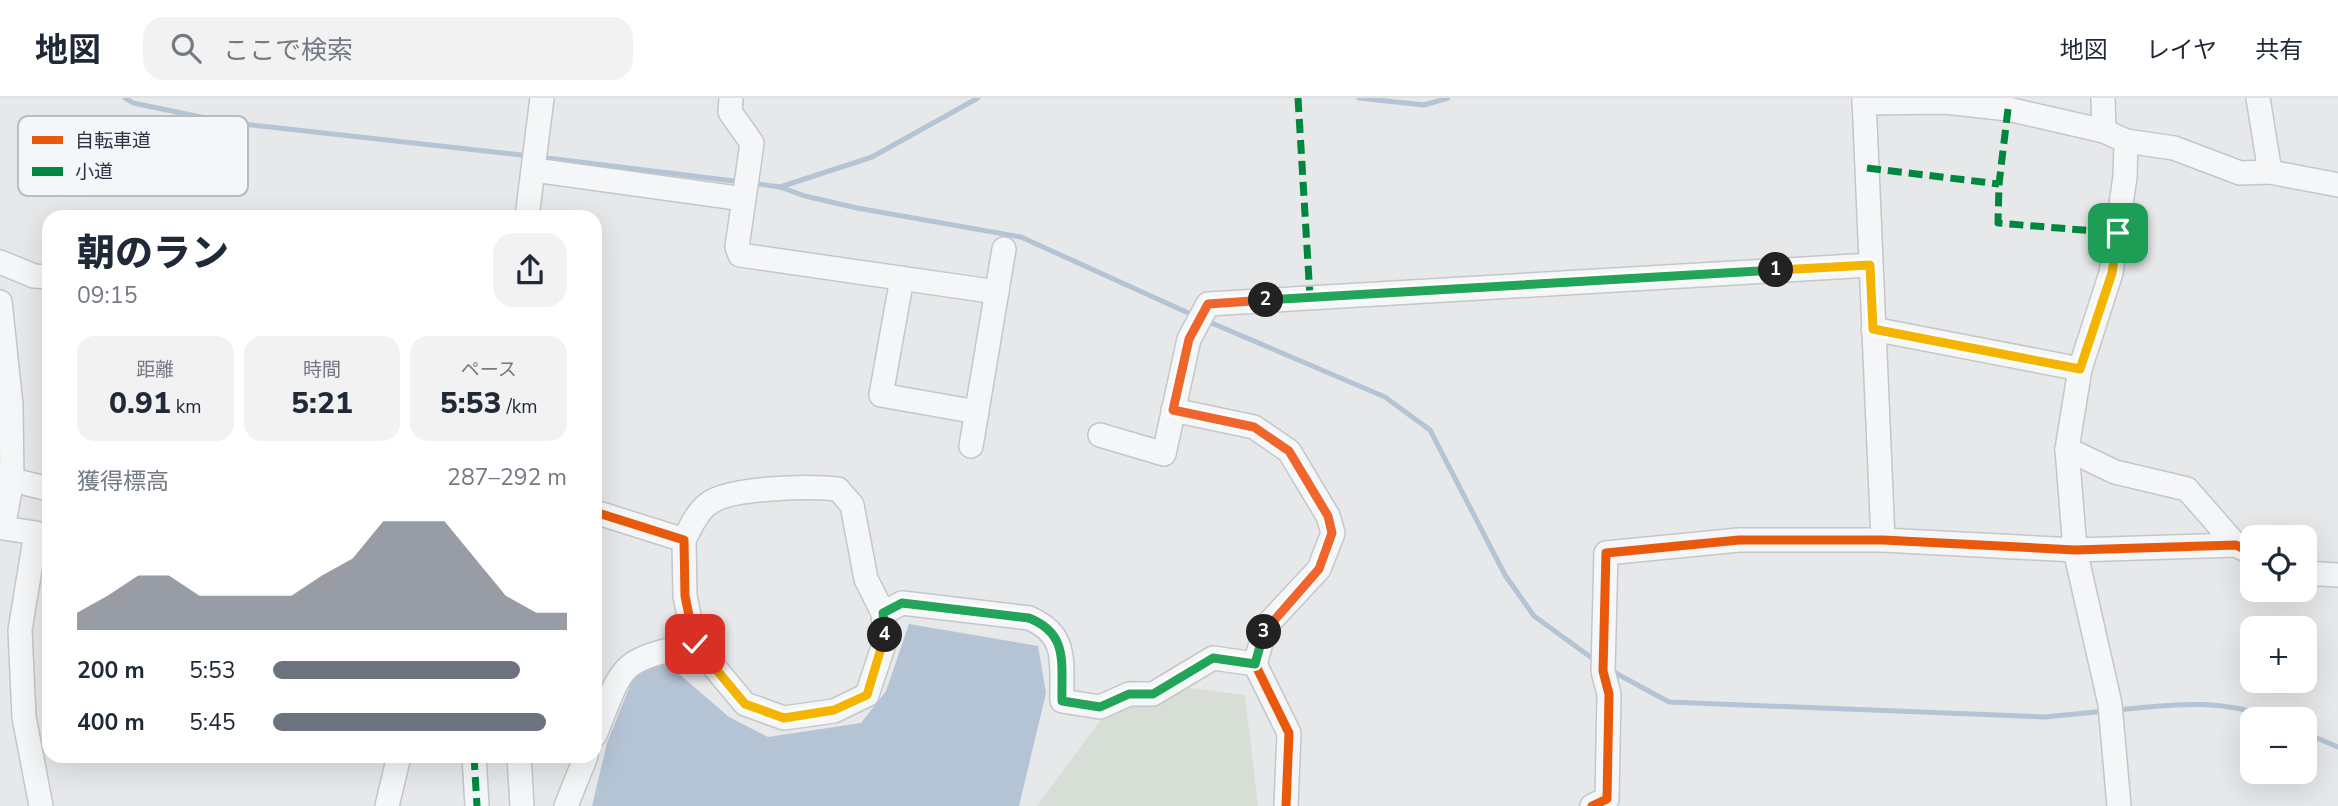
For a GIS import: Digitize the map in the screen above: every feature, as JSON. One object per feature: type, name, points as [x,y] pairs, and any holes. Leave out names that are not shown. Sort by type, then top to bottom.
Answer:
[{"type":"street","points":[[528,210],[542,98]]},
{"type":"street","points":[[732,98],[730,113],[752,143],[737,247],[740,255],[997,292]]},
{"type":"street","points":[[2103,98],[2104,131]]},
{"type":"street","points":[[2259,98],[2270,172]]},
{"type":"street","points":[[1883,540],[1864,101],[1946,102],[2008,109],[2104,131],[2126,141],[2174,148],[2240,173],[2270,172],[2338,185]]},
{"type":"street","points":[[2119,806],[2109,704],[2075,550],[2067,449],[2080,369],[2112,273],[2126,177],[2126,141]]},
{"type":"street","points":[[534,170],[744,199]]},
{"type":"street","points":[[971,446],[1004,249]]},
{"type":"street","points":[[0,262],[34,276],[42,277]]},
{"type":"street","points":[[1100,435],[1164,454],[1189,339],[1208,304],[1870,265]]},
{"type":"street","points":[[902,278],[881,396],[977,411]]},
{"type":"street","points":[[0,302],[11,405],[3,528],[36,533],[20,630],[24,717],[41,806]]},
{"type":"street","points":[[1873,329],[2080,369]]},
{"type":"street","points":[[1173,410],[1254,427],[1289,451],[1328,516],[1332,533],[1319,569],[1266,626],[1255,664],[1289,733],[1286,806]]},
{"type":"street","points":[[2067,449],[2115,472],[2187,489],[2240,545]]},
{"type":"street","points":[[6,479],[42,487]]},
{"type":"street","points":[[809,486],[838,489],[852,505],[866,579],[883,613],[885,641],[867,695],[834,710],[784,718],[745,704],[695,644],[685,596],[684,540],[707,504],[722,496],[809,486]]},
{"type":"street","points":[[602,514],[684,540]]},
{"type":"street","points":[[1592,806],[1607,799],[1609,694],[1603,671],[1606,553],[1739,540],[1883,540],[2075,550],[2240,549]]},
{"type":"street","points":[[2317,574],[2338,575]]},
{"type":"street","points":[[883,613],[902,603],[1029,618],[1047,625],[1060,644],[1062,701],[1100,707],[1129,694],[1153,694],[1213,658],[1255,664]]},
{"type":"street","points":[[602,718],[618,678],[631,662],[651,653],[695,644]]},
{"type":"street","points":[[387,806],[397,763]]},
{"type":"street","points":[[474,763],[477,806]]},
{"type":"street","points":[[519,763],[522,806]]},
{"type":"street","points":[[566,806],[583,763]]},
{"type":"shaded area","points":[[1130,680],[1245,695],[1258,806],[1037,806]]},
{"type":"water","points":[[909,624],[1038,646],[1046,693],[1019,806],[592,806],[607,743],[637,668],[664,661],[729,717],[768,737],[861,723],[886,691]]},
{"type":"waterway","points":[[125,98],[133,103],[196,116]]},
{"type":"waterway","points":[[780,187],[872,157],[978,98]]},
{"type":"waterway","points":[[1359,98],[1424,105],[1448,98]]},
{"type":"waterway","points":[[248,125],[530,156]]},
{"type":"waterway","points":[[539,157],[742,182]]},
{"type":"waterway","points":[[751,183],[780,187],[805,196],[857,208],[1021,237],[1195,316]]},
{"type":"waterway","points":[[1207,321],[1385,397],[1430,430],[1505,575],[1534,616],[1596,661]]},
{"type":"waterway","points":[[1610,670],[1669,702],[2045,717],[2106,711]]},
{"type":"waterway","points":[[2116,710],[2195,704],[2240,709]]},
{"type":"waterway","points":[[2317,738],[2338,747]]},
{"type":"marked path","points":[[1298,98],[1310,297]]},
{"type":"marked path","points":[[2008,109],[1999,184],[1998,223],[2118,233]]},
{"type":"marked path","points":[[1867,168],[1999,184]]},
{"type":"marked path","points":[[474,763],[477,806]]},
{"type":"cycle path","points":[[602,514],[684,540],[685,596],[695,644],[745,704],[784,718],[834,711],[867,695],[885,641],[883,613],[902,603],[1029,618],[1042,625],[1057,642],[1062,663],[1062,701],[1100,707],[1129,694],[1153,694],[1213,658],[1255,664],[1289,733],[1286,806]]},
{"type":"cycle path","points":[[1592,806],[1607,799],[1609,694],[1603,671],[1606,553],[1739,540],[1883,540],[2075,550],[2240,547]]},
{"type":"route","points":[[695,644],[745,704],[784,718],[834,710],[867,695],[885,641],[883,613],[902,603],[1029,618],[1047,625],[1060,644],[1062,701],[1100,707],[1129,694],[1153,694],[1213,658],[1255,664],[1266,626],[1319,569],[1332,533],[1328,516],[1289,451],[1254,427],[1173,410],[1189,339],[1208,304],[1870,265],[1873,329],[2080,369],[2112,273],[2118,233]]}]
